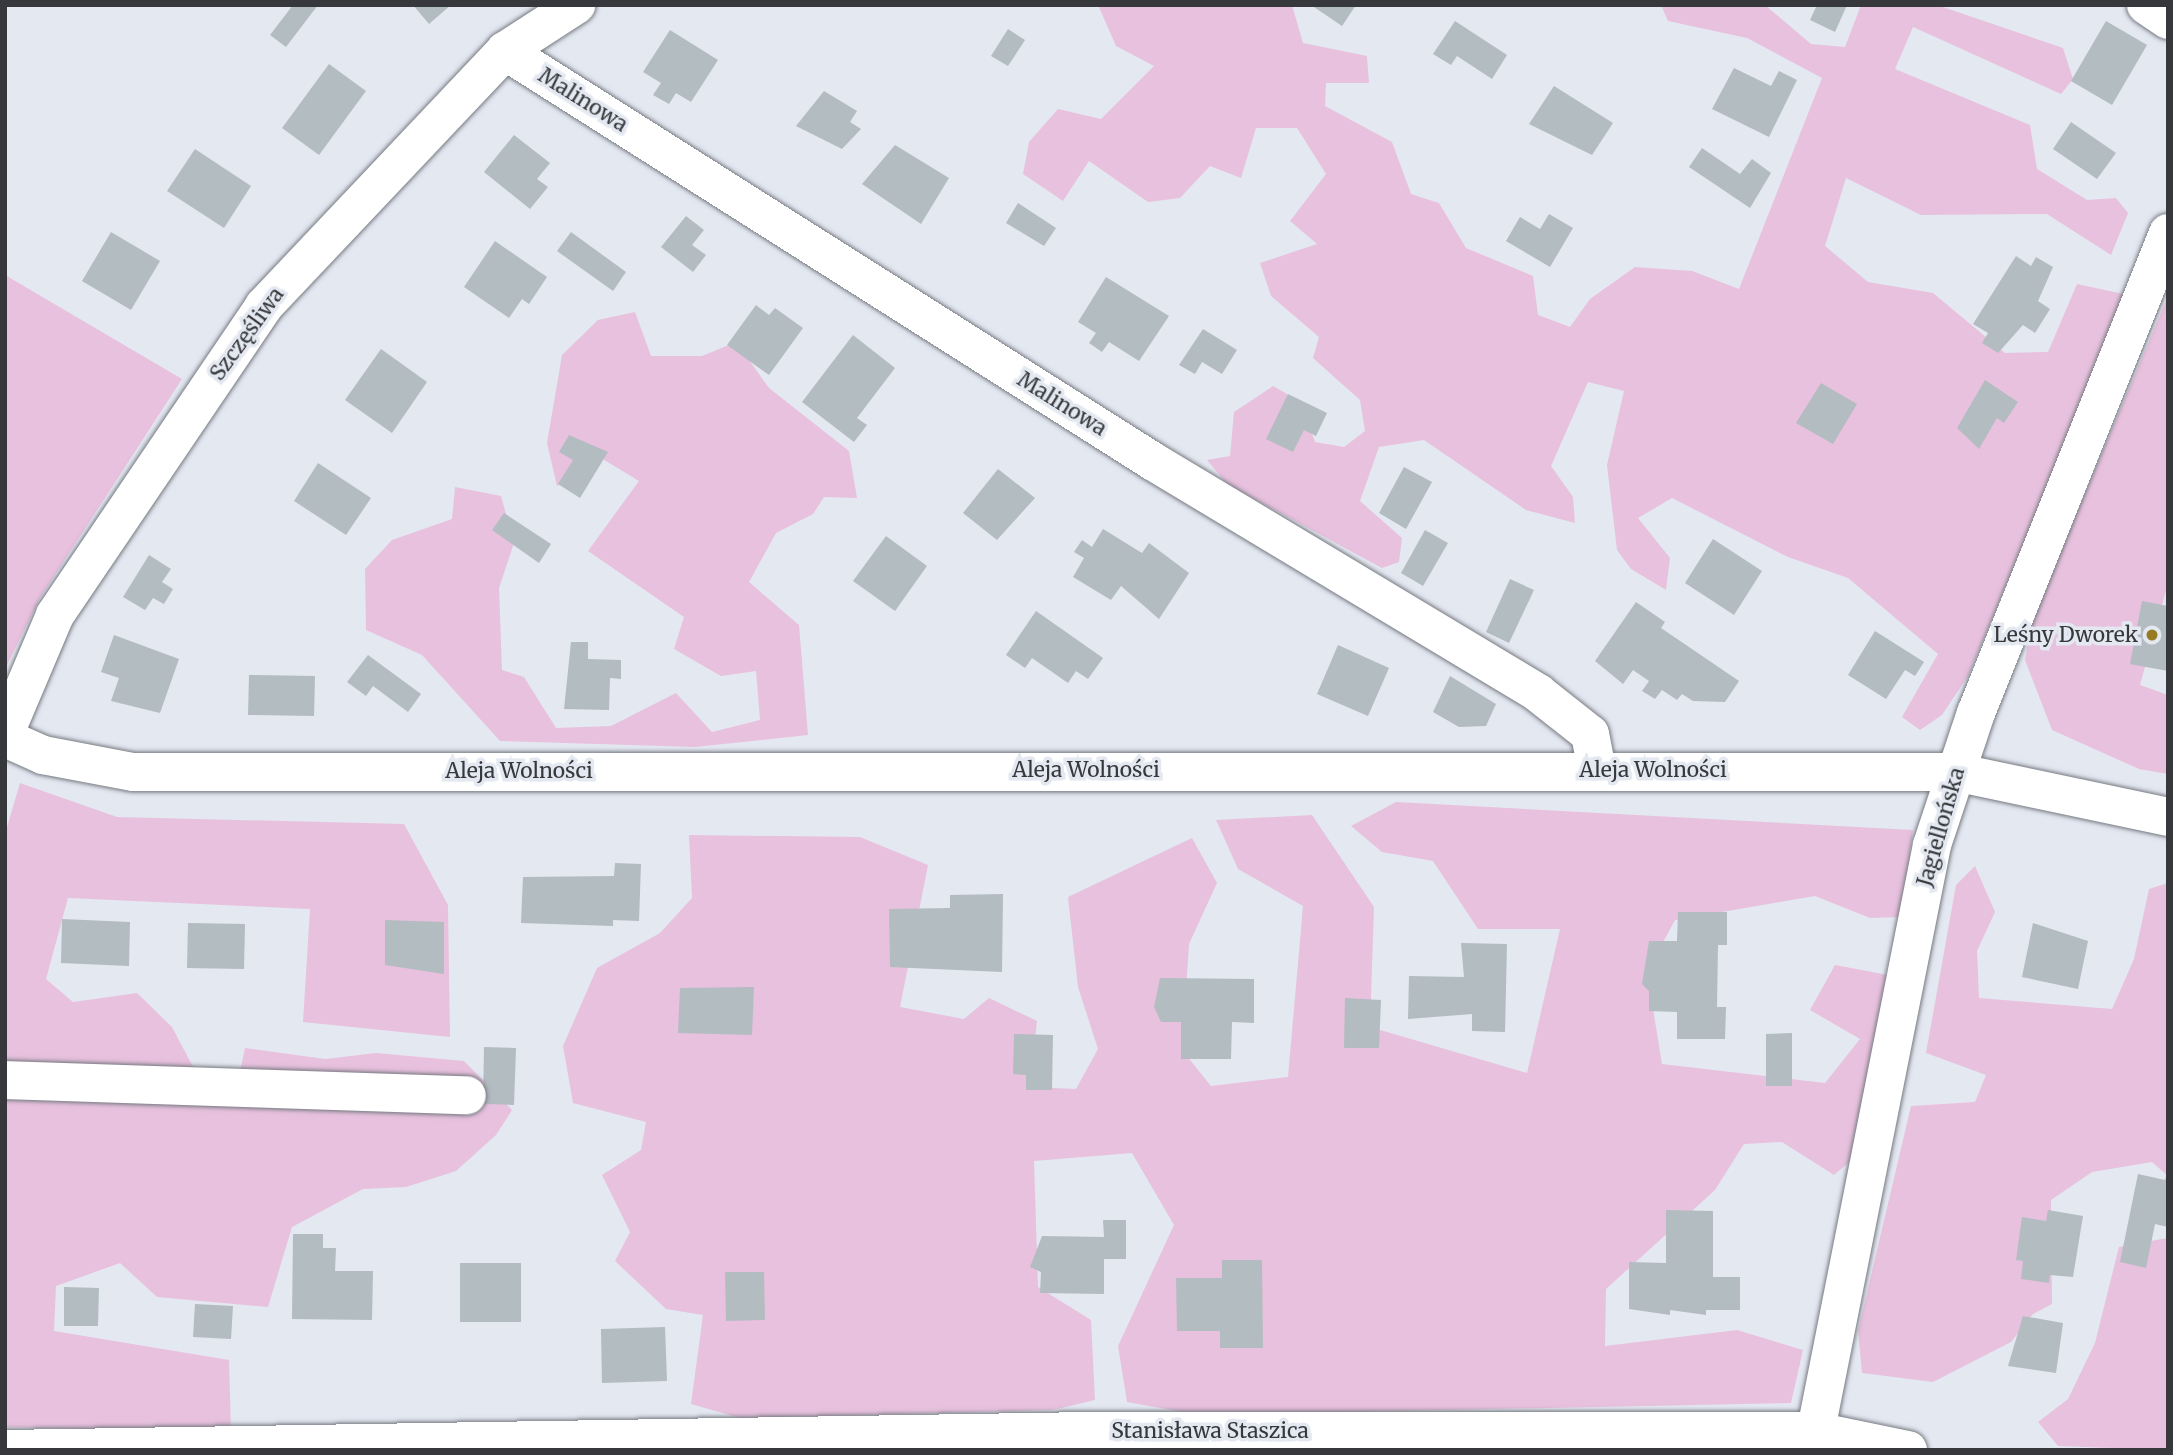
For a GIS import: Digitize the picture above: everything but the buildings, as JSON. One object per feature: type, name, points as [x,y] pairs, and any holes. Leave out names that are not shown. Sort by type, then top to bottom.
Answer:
[{"type":"street","name":"Szczęśliwa","points":[[5,735],[55,615],[264,306],[505,51],[576,5]]},
{"type":"street","points":[[2146,5],[2168,20]]},
{"type":"street","name":"Malinowa","points":[[505,51],[1142,455],[1538,693],[1590,734],[1597,770]]},
{"type":"street","name":"Jagiellońska","points":[[1814,1441],[1932,845],[1955,772],[2168,233]]},
{"type":"street","name":"Aleja Wolności","points":[[5,735],[43,755],[134,772],[1955,772],[2168,817]]},
{"type":"street","points":[[5,1080],[467,1095]]},
{"type":"street","name":"Stanisława Staszica","points":[[5,1449],[1088,1432],[1814,1441],[1908,1450]]},
{"type":"shaded area","points":[[1098,5],[1292,5],[1303,43],[1367,56],[1369,83],[1326,83],[1325,106],[1392,142],[1411,194],[1439,203],[1466,248],[1533,276],[1538,315],[1570,327],[1590,299],[1635,267],[1692,271],[1739,289],[1822,78],[1747,38],[1668,21],[1661,5],[1765,5],[1811,44],[1845,47],[1861,5],[1937,5],[2063,48],[2073,79],[2061,94],[1913,27],[1895,69],[2030,125],[2037,169],[2087,200],[2116,198],[2128,213],[2111,255],[2047,214],[1921,215],[1846,178],[1825,246],[1868,282],[1933,293],[2005,353],[2048,352],[2077,284],[2128,295],[1968,676],[1942,715],[1920,730],[1902,717],[1938,654],[1848,578],[1788,557],[1672,498],[1638,518],[1670,558],[1666,590],[1631,569],[1617,550],[1607,465],[1624,391],[1588,382],[1551,466],[1573,497],[1575,523],[1526,510],[1424,440],[1379,447],[1360,501],[1402,538],[1399,562],[1382,568],[1227,484],[1207,460],[1230,456],[1234,412],[1273,386],[1301,402],[1315,442],[1344,447],[1365,431],[1360,400],[1313,358],[1319,337],[1271,296],[1260,263],[1317,244],[1290,221],[1326,174],[1297,128],[1256,128],[1241,178],[1210,166],[1180,198],[1148,202],[1089,161],[1063,201],[1023,174],[1029,142],[1058,109],[1101,119],[1154,66],[1116,46]]},
{"type":"shaded area","points":[[5,275],[182,379],[40,598],[5,669]]},
{"type":"shaded area","points":[[2168,296],[2168,583],[2140,685],[2168,695],[2168,774],[2139,769],[2052,730],[2025,660],[2032,620]]},
{"type":"shaded area","points":[[635,312],[651,356],[702,356],[736,342],[769,388],[849,451],[857,498],[824,497],[813,514],[776,533],[749,582],[799,625],[808,735],[695,747],[500,741],[422,655],[366,630],[365,569],[392,540],[452,519],[455,487],[501,496],[514,543],[499,588],[502,670],[524,677],[556,728],[611,726],[676,693],[712,732],[760,720],[756,671],[721,676],[674,649],[684,617],[588,551],[639,481],[601,458],[557,486],[547,443],[562,355],[598,320]]},
{"type":"shaded area","points":[[20,783],[117,817],[404,824],[448,905],[450,1037],[303,1022],[310,909],[68,898],[46,979],[73,1002],[137,993],[172,1027],[192,1065],[235,1095],[245,1048],[325,1059],[376,1053],[464,1061],[512,1110],[496,1135],[456,1171],[406,1187],[363,1189],[292,1227],[268,1307],[157,1297],[120,1263],[56,1286],[54,1331],[229,1360],[231,1432],[5,1427],[5,834]]},
{"type":"shaded area","points":[[1396,802],[1913,830],[1902,917],[1870,918],[1815,896],[1675,920],[1647,972],[1662,1064],[1825,1083],[1860,1039],[1810,1010],[1835,965],[1888,975],[1854,1158],[1834,1175],[1782,1142],[1744,1144],[1715,1190],[1606,1289],[1605,1346],[1737,1330],[1803,1350],[1791,1403],[1199,1415],[1127,1402],[1118,1346],[1174,1225],[1132,1153],[1034,1161],[1038,1287],[1091,1320],[1095,1400],[1053,1410],[740,1418],[691,1404],[703,1315],[666,1309],[615,1261],[630,1232],[602,1175],[641,1150],[646,1122],[573,1103],[563,1046],[597,968],[660,933],[692,898],[689,835],[860,837],[928,865],[900,1007],[964,1019],[989,998],[1037,1021],[1030,1087],[1076,1089],[1098,1049],[1078,987],[1068,897],[1192,838],[1217,883],[1189,944],[1182,1050],[1211,1086],[1288,1077],[1303,906],[1238,869],[1216,820],[1312,815],[1374,907],[1370,1027],[1527,1073],[1560,929],[1478,929],[1433,861],[1382,852],[1351,826]]},
{"type":"shaded area","points":[[1975,866],[1995,912],[1977,951],[1979,998],[2112,1009],[2134,959],[2149,889],[2168,883],[2168,1176],[2152,1162],[2092,1172],[2051,1200],[2052,1304],[2033,1314],[2011,1342],[1933,1382],[1862,1373],[1858,1331],[1911,1106],[1975,1102],[1986,1075],[1926,1053],[1956,885]]},
{"type":"shaded area","points":[[2167,1238],[2168,1450],[2058,1446],[2038,1422],[2068,1399],[2095,1343],[2119,1247]]},
{"type":"place","name":"Leśny Dworek","points":[[2152,635]]}]
